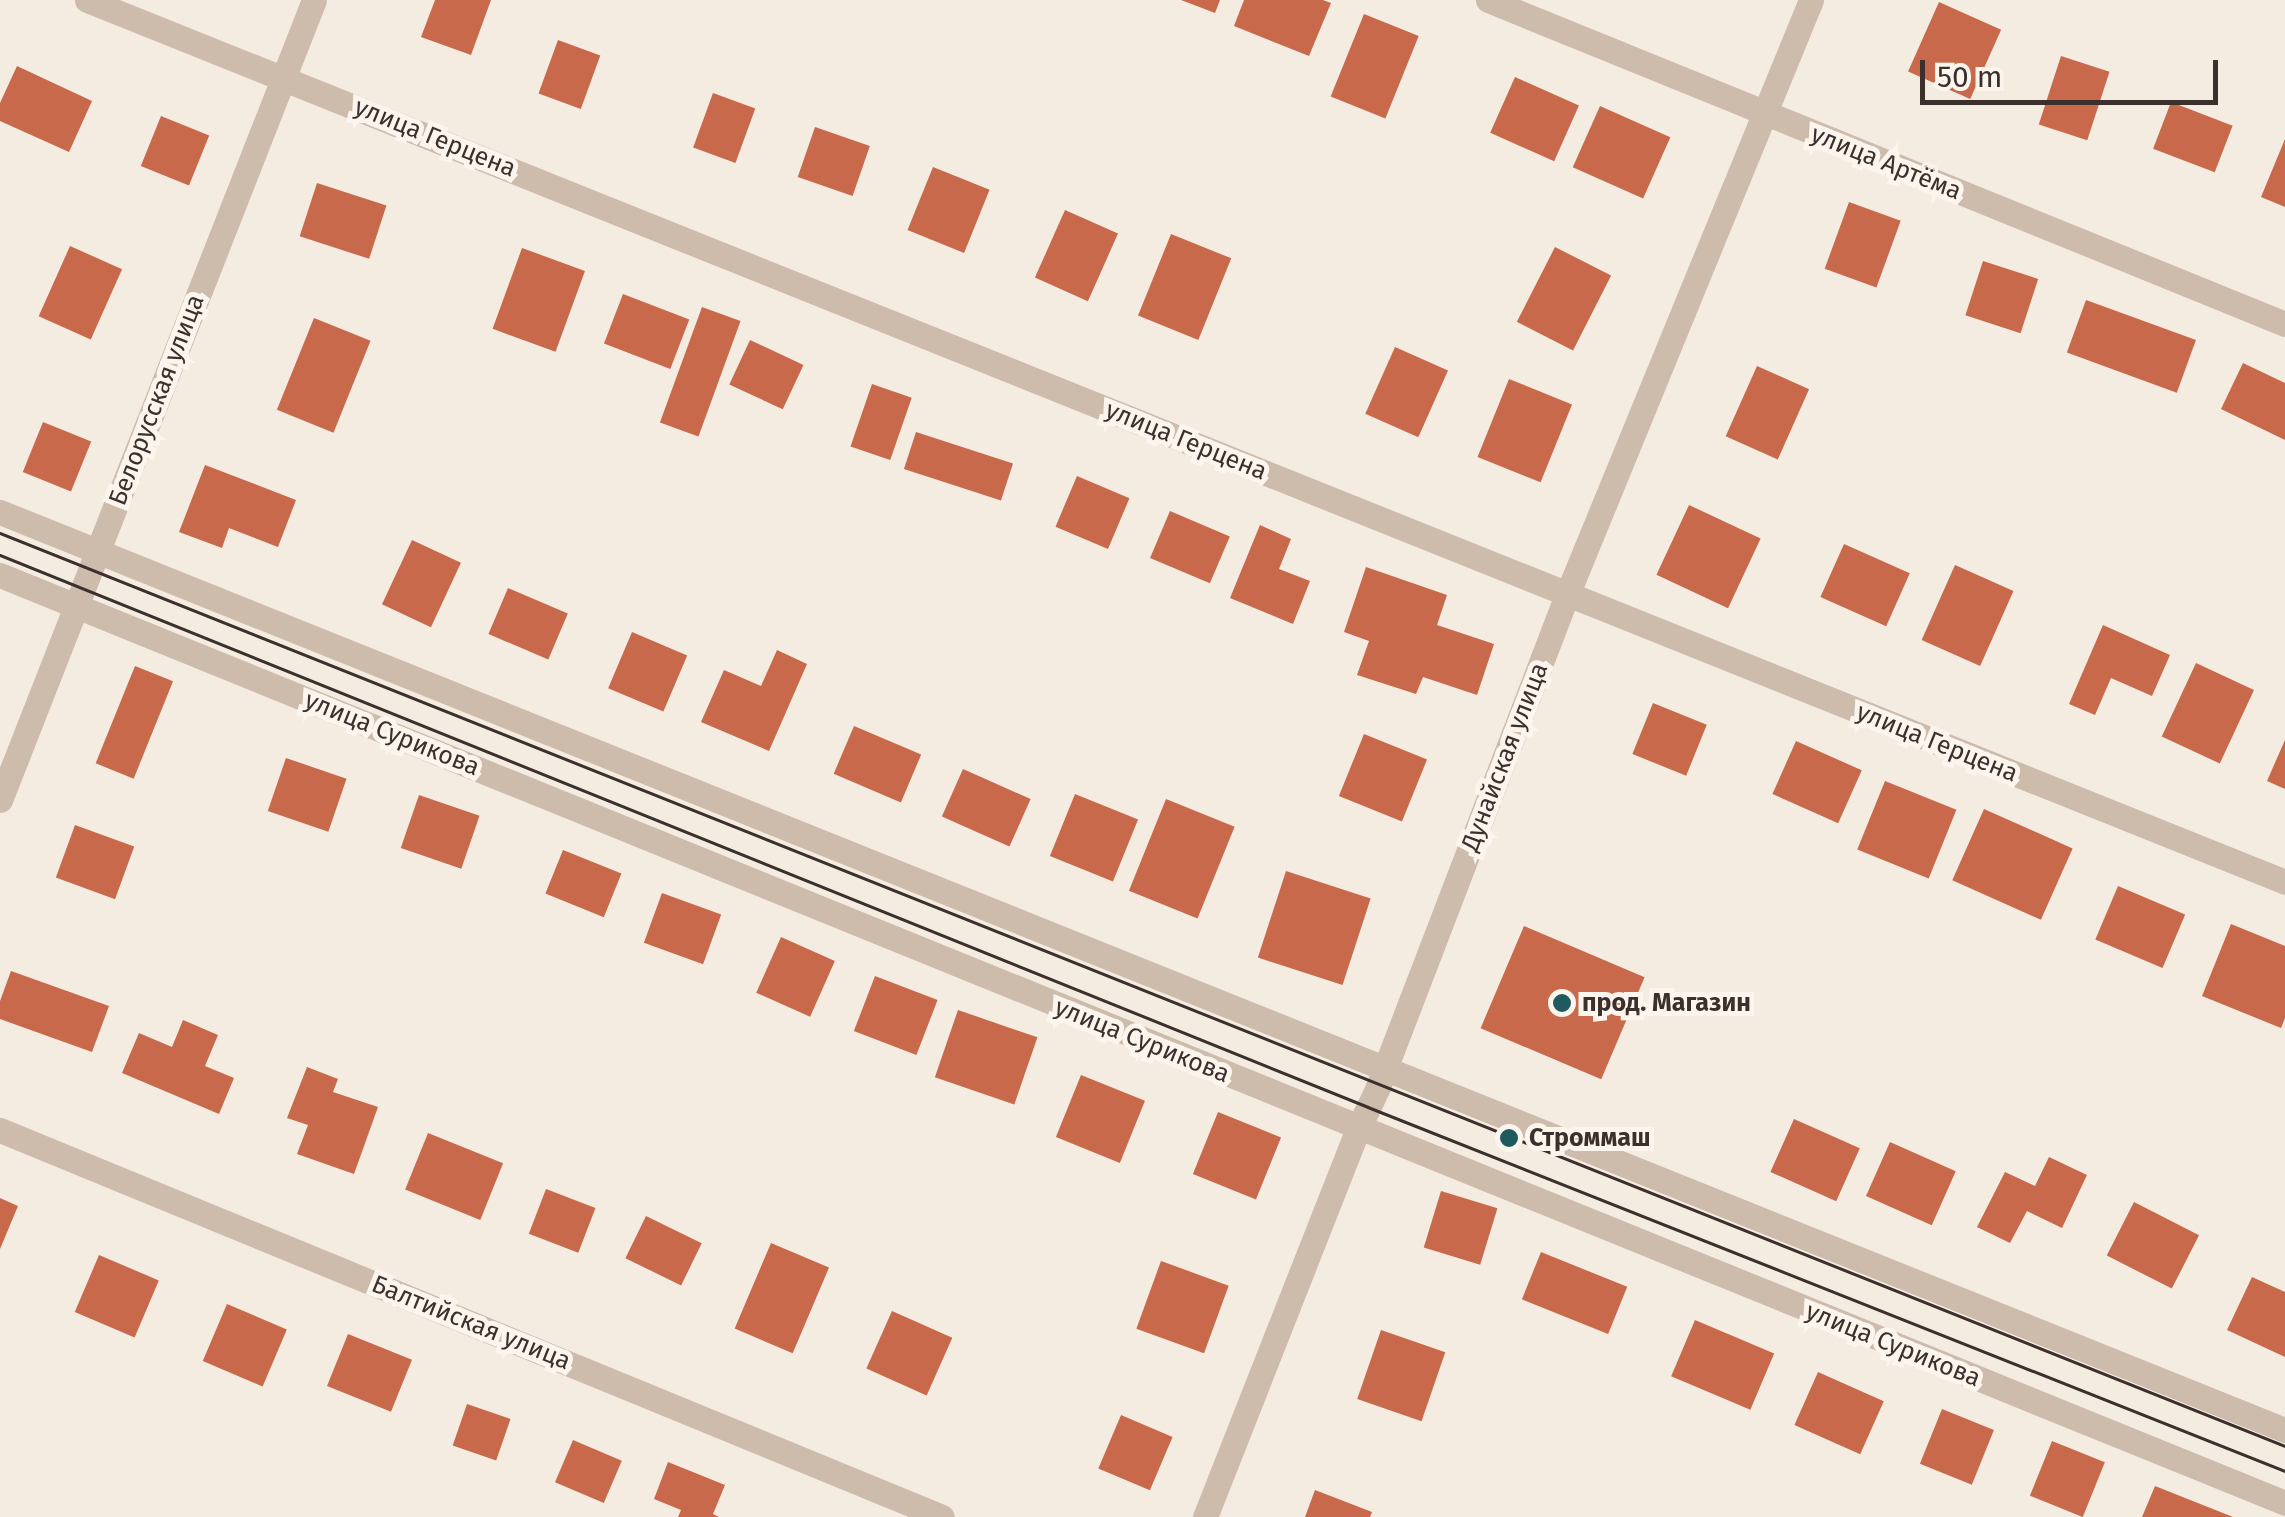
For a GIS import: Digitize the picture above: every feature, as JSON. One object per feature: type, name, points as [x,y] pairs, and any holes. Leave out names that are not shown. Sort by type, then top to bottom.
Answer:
[{"type":"street","name":"улица Герцена","points":[[87,0],[2285,882]]},
{"type":"street","name":"Белорусская улица","points":[[0,800],[314,0]]},
{"type":"street","name":"улица Артёма","points":[[1488,0],[2285,324]]},
{"type":"street","name":"Дунайская улица","points":[[1205,1517],[1384,1071],[1567,595],[1811,0]]},
{"type":"street","points":[[0,512],[2285,1430]]},
{"type":"street","name":"улица Сурикова","points":[[0,575],[2285,1503]]},
{"type":"street","name":"Балтийская улица","points":[[0,1130],[942,1517]]},
{"type":"building","points":[[435,0],[491,0],[471,55],[421,37]]},
{"type":"building","points":[[1181,0],[1220,0],[1215,13]]},
{"type":"building","points":[[1244,0],[1331,3],[1309,56],[1234,26]]},
{"type":"building","points":[[1939,2],[2001,30],[1970,99],[1908,71]]},
{"type":"building","points":[[1364,14],[1419,36],[1385,119],[1331,97]]},
{"type":"building","points":[[558,40],[600,55],[581,109],[539,94]]},
{"type":"building","points":[[2061,56],[2110,72],[2087,140],[2039,124]]},
{"type":"building","points":[[17,66],[92,101],[69,152],[0,121],[0,103]]},
{"type":"building","points":[[1515,77],[1579,105],[1554,161],[1490,133]]},
{"type":"building","points":[[713,93],[755,108],[735,163],[693,148]]},
{"type":"building","points":[[2171,102],[2233,126],[2215,172],[2153,149]]},
{"type":"building","points":[[1600,106],[1670,137],[1643,199],[1573,167]]},
{"type":"building","points":[[161,116],[209,135],[189,186],[141,166]]},
{"type":"building","points":[[815,127],[870,146],[853,196],[798,177]]},
{"type":"building","points":[[2285,139],[2285,207],[2261,197]]},
{"type":"building","points":[[933,167],[990,190],[964,253],[908,230]]},
{"type":"building","points":[[317,183],[386,206],[369,259],[300,236]]},
{"type":"building","points":[[1849,202],[1901,221],[1876,288],[1825,269]]},
{"type":"building","points":[[1065,210],[1118,234],[1088,301],[1035,278]]},
{"type":"building","points":[[1171,234],[1231,258],[1198,340],[1138,316]]},
{"type":"building","points":[[70,246],[122,269],[91,340],[39,316]]},
{"type":"building","points":[[1555,247],[1611,276],[1573,350],[1517,322]]},
{"type":"building","points":[[522,248],[585,271],[556,352],[493,329]]},
{"type":"building","points":[[1983,261],[2038,279],[2021,333],[1965,315]]},
{"type":"building","points":[[623,294],[689,319],[670,369],[604,343]]},
{"type":"building","points":[[2086,300],[2196,340],[2177,393],[2067,353]]},
{"type":"building","points":[[702,307],[741,321],[698,437],[660,423]]},
{"type":"building","points":[[314,318],[371,341],[333,433],[277,410]]},
{"type":"building","points":[[750,340],[803,365],[783,409],[729,384]]},
{"type":"building","points":[[1395,347],[1448,371],[1418,437],[1365,414]]},
{"type":"building","points":[[2243,363],[2285,383],[2285,440],[2221,409]]},
{"type":"building","points":[[1757,366],[1809,389],[1778,460],[1726,436]]},
{"type":"building","points":[[1509,379],[1572,404],[1541,482],[1478,457]]},
{"type":"building","points":[[872,384],[912,398],[890,460],[851,446]]},
{"type":"building","points":[[43,422],[91,441],[71,492],[23,472]]},
{"type":"building","points":[[916,432],[1013,464],[1001,501],[904,469]]},
{"type":"building","points":[[205,465],[296,500],[278,547],[229,528],[222,548],[179,532]]},
{"type":"building","points":[[1077,476],[1129,498],[1108,549],[1056,527]]},
{"type":"building","points":[[1689,505],[1761,538],[1728,608],[1656,575]]},
{"type":"building","points":[[1170,511],[1230,536],[1210,583],[1150,558]]},
{"type":"building","points":[[1260,525],[1291,539],[1279,569],[1310,581],[1293,624],[1230,598]]},
{"type":"building","points":[[412,540],[461,563],[431,627],[382,604]]},
{"type":"building","points":[[1844,544],[1910,573],[1886,626],[1820,597]]},
{"type":"building","points":[[1955,565],[2013,591],[1980,666],[1922,640]]},
{"type":"building","points":[[1366,567],[1447,595],[1437,625],[1494,644],[1477,695],[1423,677],[1416,694],[1357,675],[1369,641],[1344,632]]},
{"type":"building","points":[[508,588],[568,613],[548,659],[488,634]]},
{"type":"building","points":[[2103,625],[2170,655],[2152,696],[2111,678],[2095,715],[2069,704]]},
{"type":"building","points":[[632,632],[687,655],[663,712],[608,688]]},
{"type":"building","points":[[777,650],[807,664],[769,751],[701,722],[724,670],[761,686]]},
{"type":"building","points":[[2196,663],[2254,690],[2220,763],[2162,736]]},
{"type":"building","points":[[135,666],[173,681],[134,779],[96,763]]},
{"type":"building","points":[[1653,703],[1707,725],[1686,776],[1632,754]]},
{"type":"building","points":[[854,726],[921,755],[901,802],[834,774]]},
{"type":"building","points":[[1364,734],[1427,759],[1402,822],[1339,796]]},
{"type":"building","points":[[2285,740],[2285,789],[2267,781]]},
{"type":"building","points":[[1796,741],[1862,770],[1838,823],[1772,794]]},
{"type":"building","points":[[286,758],[347,779],[328,832],[268,811]]},
{"type":"building","points":[[963,769],[1031,799],[1009,847],[942,817]]},
{"type":"building","points":[[1885,781],[1956,810],[1929,878],[1857,850]]},
{"type":"building","points":[[1075,794],[1138,819],[1113,882],[1050,856]]},
{"type":"building","points":[[419,795],[480,816],[461,869],[401,848]]},
{"type":"building","points":[[1166,799],[1235,827],[1198,919],[1129,891]]},
{"type":"building","points":[[1984,809],[2073,848],[2041,920],[1952,880]]},
{"type":"building","points":[[75,825],[134,847],[115,899],[56,878]]},
{"type":"building","points":[[563,850],[621,874],[604,917],[545,894]]},
{"type":"building","points":[[1286,871],[1371,899],[1343,985],[1258,958]]},
{"type":"building","points":[[2118,886],[2185,915],[2163,968],[2095,939]]},
{"type":"building","points":[[662,893],[721,915],[703,964],[644,943]]},
{"type":"building","points":[[2231,924],[2285,946],[2285,1018],[2281,1028],[2202,996]]},
{"type":"building","name":"прод. Магазин","points":[[1524,926],[1645,977],[1601,1079],[1481,1028]]},
{"type":"building","points":[[781,937],[835,961],[810,1017],[756,993]]},
{"type":"building","points":[[11,971],[109,1006],[92,1052],[0,1019],[0,1001]]},
{"type":"building","points":[[875,976],[938,1000],[916,1055],[854,1031]]},
{"type":"building","points":[[958,1010],[1037,1037],[1014,1104],[935,1077]]},
{"type":"building","points":[[183,1020],[218,1035],[205,1066],[234,1078],[219,1114],[122,1073],[139,1033],[172,1047]]},
{"type":"building","points":[[307,1067],[338,1079],[333,1092],[378,1107],[354,1174],[297,1154],[308,1125],[287,1118]]},
{"type":"building","points":[[1081,1075],[1145,1101],[1120,1163],[1056,1137]]},
{"type":"building","points":[[1218,1112],[1281,1137],[1256,1200],[1193,1174]]},
{"type":"building","points":[[1794,1119],[1860,1148],[1836,1201],[1770,1172]]},
{"type":"building","points":[[428,1133],[503,1163],[480,1220],[405,1190]]},
{"type":"building","points":[[1890,1142],[1956,1171],[1932,1225],[1866,1196]]},
{"type":"building","points":[[2049,1157],[2087,1175],[2062,1228],[2027,1211],[2010,1243],[1977,1227],[2005,1172],[2035,1186]]},
{"type":"building","points":[[546,1189],[595,1208],[578,1253],[529,1234]]},
{"type":"building","points":[[1441,1191],[1497,1208],[1480,1265],[1424,1247]]},
{"type":"building","points":[[0,1198],[18,1206],[0,1249]]},
{"type":"building","points":[[2134,1202],[2199,1235],[2172,1289],[2107,1255]]},
{"type":"building","points":[[646,1216],[702,1243],[681,1285],[625,1258]]},
{"type":"building","points":[[771,1243],[829,1268],[793,1353],[735,1329]]},
{"type":"building","points":[[1541,1252],[1627,1287],[1608,1334],[1522,1299]]},
{"type":"building","points":[[99,1255],[159,1280],[135,1337],[75,1312]]},
{"type":"building","points":[[1161,1261],[1229,1286],[1204,1353],[1136,1329]]},
{"type":"building","points":[[2252,1277],[2285,1292],[2285,1357],[2227,1330]]},
{"type":"building","points":[[227,1304],[287,1329],[263,1386],[203,1361]]},
{"type":"building","points":[[892,1311],[952,1338],[927,1395],[866,1369]]},
{"type":"building","points":[[1695,1320],[1774,1354],[1750,1410],[1671,1376]]},
{"type":"building","points":[[1381,1330],[1445,1352],[1422,1421],[1357,1399]]},
{"type":"building","points":[[348,1334],[412,1360],[391,1412],[327,1386]]},
{"type":"building","points":[[1818,1372],[1884,1401],[1860,1454],[1794,1425]]},
{"type":"building","points":[[467,1404],[510,1419],[496,1461],[453,1446]]},
{"type":"building","points":[[1942,1409],[1994,1430],[1972,1485],[1920,1464]]},
{"type":"building","points":[[1121,1415],[1173,1437],[1150,1490],[1098,1468]]},
{"type":"building","points":[[573,1440],[622,1461],[604,1503],[555,1482]]},
{"type":"building","points":[[2052,1441],[2105,1462],[2083,1517],[2030,1496]]},
{"type":"building","points":[[668,1462],[725,1485],[713,1514],[719,1517],[678,1517],[681,1510],[654,1499]]},
{"type":"building","points":[[2155,1486],[2233,1517],[2142,1517]]},
{"type":"building","points":[[1315,1490],[1372,1512],[1370,1517],[1305,1517]]},
{"type":"tram line","points":[[0,533],[2285,1446]]},
{"type":"tram line","points":[[0,555],[1368,1107],[2285,1471]]},
{"type":"place","name":"прод. Магазин","points":[[1562,1003]]},
{"type":"place","name":"Строммаш","points":[[1509,1138]]}]
